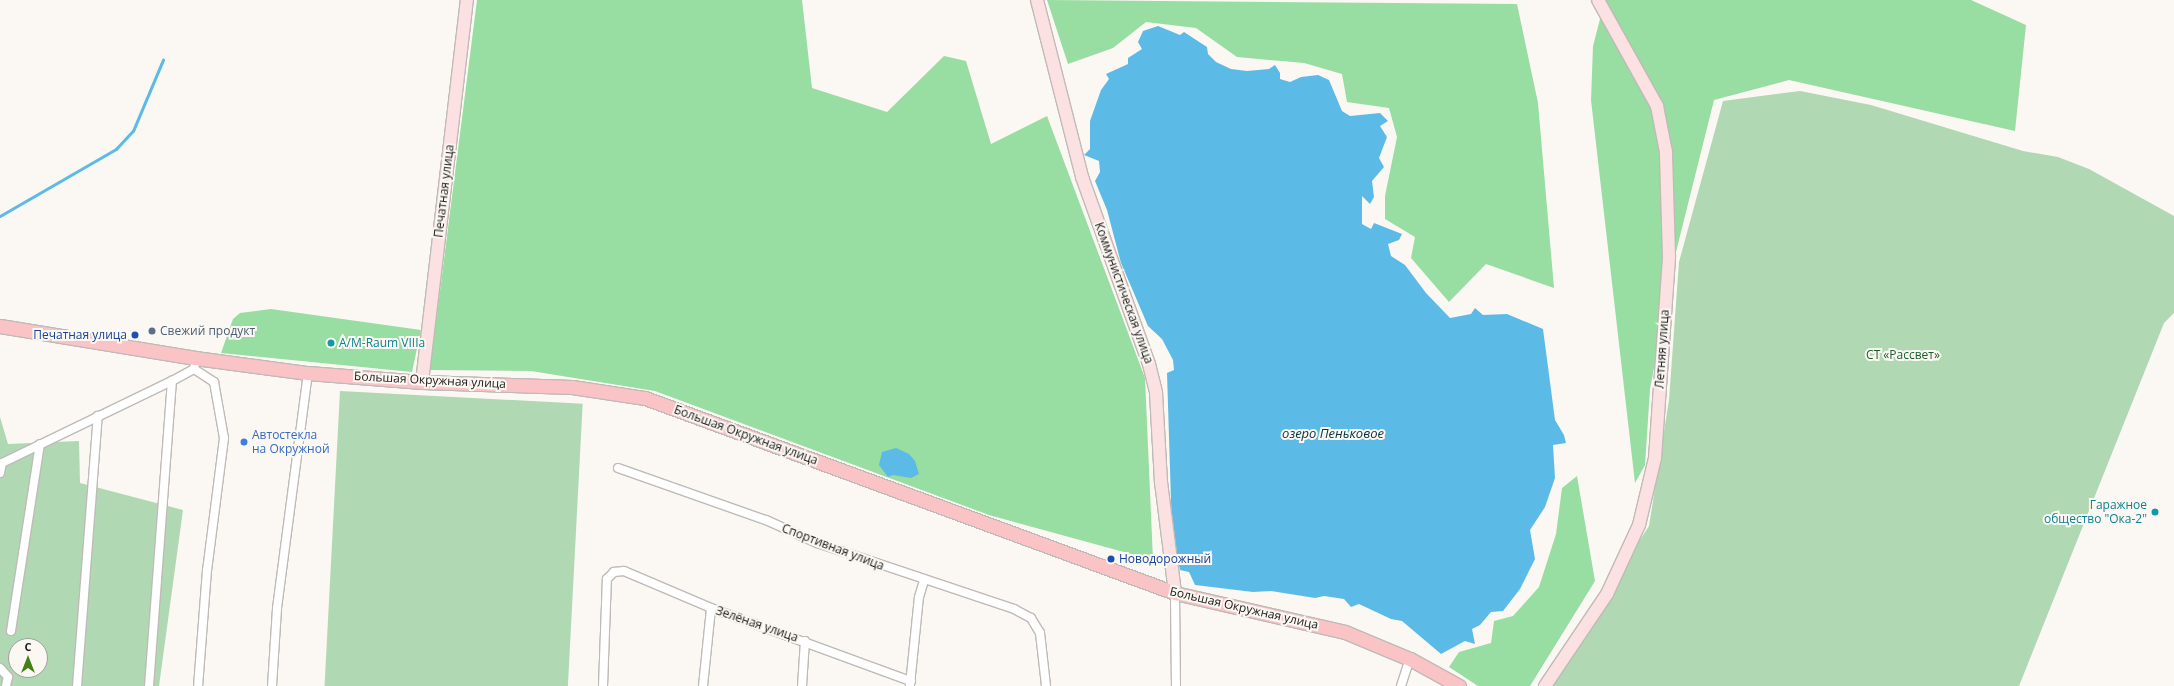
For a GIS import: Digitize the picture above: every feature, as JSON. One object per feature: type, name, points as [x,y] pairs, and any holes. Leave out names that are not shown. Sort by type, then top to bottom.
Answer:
[{"type":"main road","name":"Большая Окружная улица","points":[[0,326],[195,363],[422,382],[572,387],[645,398],[1175,593],[1345,632],[1410,659],[1459,686]]},
{"type":"street","name":"Печатная улица","points":[[422,382],[467,0]]},
{"type":"street","name":"Коммунистическая улица","points":[[1037,0],[1082,177],[1149,364],[1156,393],[1161,482],[1175,593]]},
{"type":"street","name":"Летняя улица","points":[[1545,686],[1607,594],[1639,524],[1655,458],[1669,256],[1666,152],[1657,106],[1598,0]]},
{"type":"street","points":[[0,474],[1,463],[172,380],[195,363],[214,382],[224,438],[207,570],[198,686]]},
{"type":"street","points":[[272,686],[277,608],[308,372]]},
{"type":"street","points":[[149,686],[172,380]]},
{"type":"street","points":[[77,686],[98,416]]},
{"type":"street","points":[[11,631],[40,444]]},
{"type":"street","name":"Спортивная улица","points":[[618,468],[766,520],[817,543],[924,581],[1014,609],[1031,618],[1040,633],[1046,686]]},
{"type":"street","name":"Зелёная улица","points":[[603,686],[607,579],[614,572],[624,572],[711,608],[805,641],[910,684]]},
{"type":"street","points":[[910,684],[919,597],[924,581]]},
{"type":"street","points":[[1175,593],[1176,686]]},
{"type":"street","points":[[703,686],[711,608]]},
{"type":"street","points":[[802,686],[805,641]]},
{"type":"street","points":[[1401,686],[1410,659]]},
{"type":"street","points":[[0,668],[8,677],[6,686]]},
{"type":"green space","points":[[477,0],[802,0],[812,88],[887,112],[944,56],[966,61],[991,144],[1047,116],[1145,378],[1153,560],[989,515],[655,391],[531,371],[430,370]]},
{"type":"green space","points":[[1047,0],[1517,4],[1538,103],[1554,288],[1486,264],[1449,302],[1411,258],[1415,237],[1385,219],[1385,196],[1397,137],[1389,108],[1347,102],[1342,74],[1304,63],[1237,57],[1196,28],[1146,22],[1113,48],[1068,64]]},
{"type":"green space","points":[[1605,0],[1971,0],[2026,25],[2015,131],[1789,80],[1714,100],[1676,252],[1650,389],[1645,465],[1635,483],[1591,100],[1593,46]]},
{"type":"green space","name":"СТ «Рассвет»","points":[[1800,91],[1871,105],[2023,151],[2058,157],[2089,169],[2174,216],[2174,313],[2164,323],[2019,686],[1545,686],[1649,526],[1669,400],[1679,262],[1723,101]]},
{"type":"green space","points":[[271,309],[421,330],[412,372],[221,353],[233,319],[240,313]]},
{"type":"green space","points":[[340,391],[583,404],[568,686],[325,686]]},
{"type":"green space","points":[[0,417],[8,444],[79,441],[80,483],[183,510],[159,686],[0,686]]},
{"type":"green space","points":[[1577,476],[1595,581],[1530,686],[1478,686],[1449,667],[1459,652],[1491,643],[1494,621],[1513,616],[1539,587],[1556,534],[1562,488]]},
{"type":"water","name":"озеро Пеньковое","points":[[1158,26],[1180,35],[1184,32],[1207,47],[1208,54],[1216,62],[1231,69],[1247,71],[1269,69],[1275,65],[1280,73],[1280,79],[1290,82],[1301,77],[1318,75],[1329,80],[1342,111],[1350,116],[1380,113],[1388,121],[1380,126],[1387,137],[1379,158],[1384,167],[1372,181],[1374,197],[1370,204],[1362,196],[1362,224],[1371,229],[1374,223],[1402,234],[1399,240],[1388,244],[1391,256],[1405,265],[1426,293],[1450,318],[1471,314],[1475,308],[1483,315],[1507,314],[1543,329],[1555,420],[1564,435],[1566,443],[1553,445],[1555,478],[1545,507],[1530,530],[1535,559],[1520,589],[1503,611],[1491,612],[1480,625],[1472,629],[1475,644],[1465,641],[1441,654],[1402,621],[1391,619],[1359,604],[1351,607],[1344,599],[1324,596],[1315,598],[1271,591],[1253,592],[1195,585],[1189,572],[1180,570],[1172,533],[1167,373],[1174,370],[1173,360],[1162,339],[1148,326],[1121,263],[1107,210],[1095,181],[1100,172],[1099,161],[1084,155],[1090,149],[1090,121],[1101,90],[1109,79],[1106,74],[1128,64],[1128,58],[1142,49],[1138,42],[1143,31]]},
{"type":"water","points":[[896,448],[909,454],[915,461],[919,474],[911,478],[893,475],[888,477],[879,465],[882,452]]},
{"type":"waterway","points":[[0,216],[116,149],[133,131],[163,60]]},
{"type":"place","name":"Свежий продукт","points":[[152,331]]},
{"type":"place","name":"Печатная улица","points":[[135,335]]},
{"type":"place","name":"A/M-Raum VIIIa","points":[[331,343]]},
{"type":"place","name":"Автостекла на Окружной","points":[[244,442]]},
{"type":"place","name":"Гаражное общество \"Ока-2\"","points":[[2155,512]]},
{"type":"place","name":"Новодорожный","points":[[1111,559]]}]
